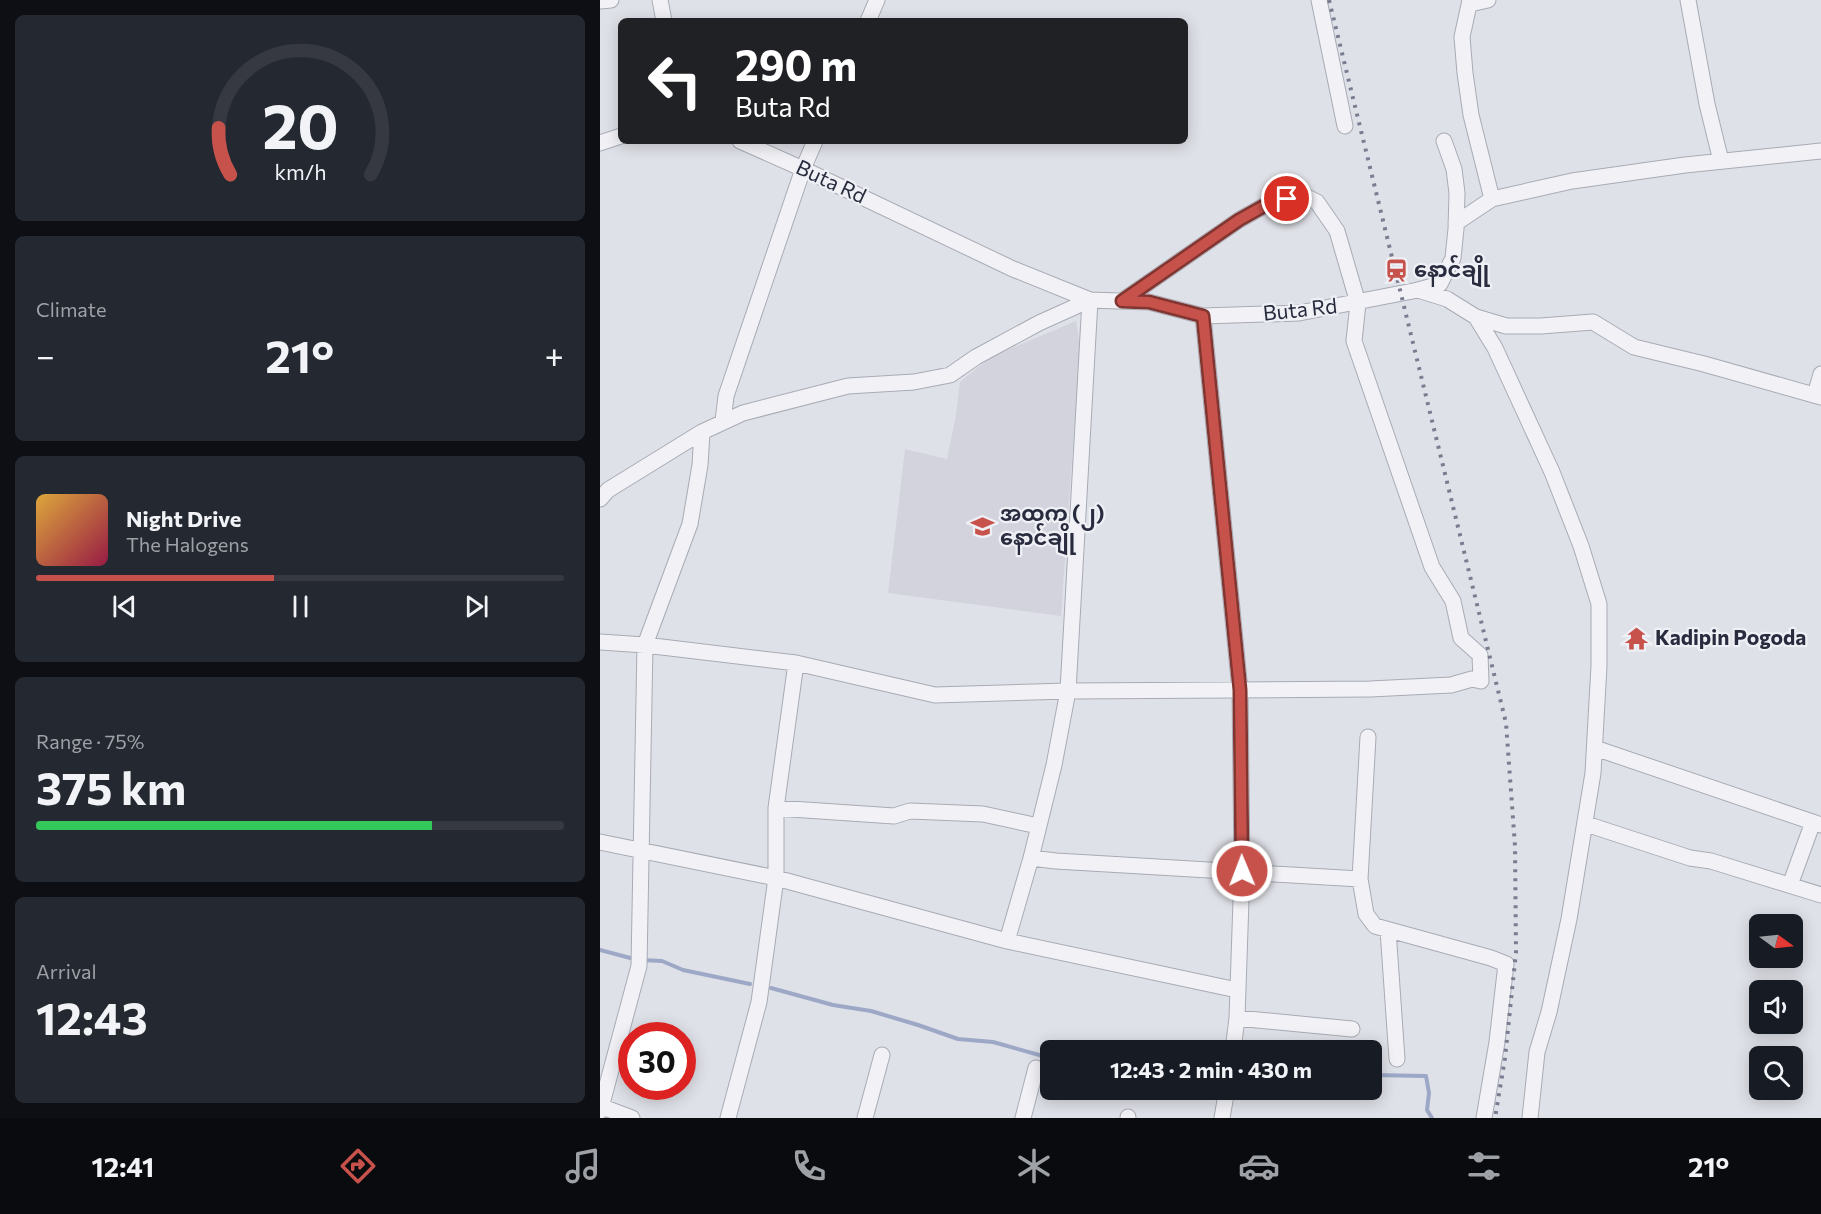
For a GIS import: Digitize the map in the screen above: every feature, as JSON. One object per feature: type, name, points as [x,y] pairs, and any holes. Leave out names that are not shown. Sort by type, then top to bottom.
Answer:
[{"type":"street","points":[[600,1],[611,0]]},
{"type":"street","points":[[660,0],[663,18]]},
{"type":"street","points":[[869,18],[877,0]]},
{"type":"street","points":[[1319,0],[1345,126]]},
{"type":"street","points":[[1488,0],[1470,2],[1462,37],[1471,115],[1492,199]]},
{"type":"street","points":[[1688,0],[1707,105],[1721,161]]},
{"type":"street","points":[[600,143],[618,137]]},
{"type":"street","points":[[600,642],[645,645],[796,663],[935,695],[1068,691],[1370,689],[1451,685],[1472,679],[1481,681],[1480,655],[1461,638],[1453,601],[1432,567],[1354,341],[1358,303],[1418,291],[1440,284],[1453,258],[1457,194],[1454,169],[1444,141]]},
{"type":"street","name":"Buta Rd","points":[[747,144],[1013,269],[1090,300],[1149,302],[1203,316],[1299,314],[1358,303],[1337,231],[1317,202],[1303,195],[1271,202],[1239,220],[1122,301]]},
{"type":"street","points":[[723,421],[726,396],[803,169],[814,144]]},
{"type":"street","points":[[1456,223],[1492,199],[1572,181],[1721,161],[1821,152]]},
{"type":"street","points":[[1418,291],[1447,298],[1476,317],[1506,326],[1593,322],[1634,347],[1818,396],[1821,374]]},
{"type":"street","points":[[600,499],[608,490],[723,421],[743,413],[848,386],[914,382],[950,375],[976,357],[1039,323],[1090,300],[1068,691],[1054,765],[1007,941]]},
{"type":"street","points":[[1203,316],[1240,690],[1242,871],[1234,1040]]},
{"type":"street","points":[[1476,317],[1495,348],[1552,472],[1581,546],[1599,604],[1595,748],[1586,824],[1569,919],[1549,1012],[1537,1052],[1530,1118]]},
{"type":"street","points":[[632,1118],[600,1108],[639,959],[645,645],[690,524],[700,465],[702,432]]},
{"type":"street","points":[[728,1118],[759,1002],[776,878],[776,808],[796,663]]},
{"type":"street","points":[[1368,737],[1360,879],[1366,914],[1370,921],[1375,926],[1506,964],[1497,1042],[1484,1118]]},
{"type":"street","points":[[1595,748],[1817,824],[1790,885]]},
{"type":"street","points":[[776,808],[894,816],[910,812],[983,814],[1038,826]]},
{"type":"street","points":[[1586,824],[1690,858],[1711,861],[1821,895]]},
{"type":"street","points":[[600,842],[776,878],[1007,941],[1238,990]]},
{"type":"street","points":[[1031,858],[1360,879]]},
{"type":"street","points":[[1388,930],[1397,1059]]},
{"type":"street","points":[[1237,1018],[1352,1029]]},
{"type":"street","points":[[866,1118],[882,1055]]},
{"type":"street","points":[[1023,1118],[1036,1068]]},
{"type":"street","points":[[1222,1118],[1225,1100]]},
{"type":"shaded area","name":"အထက (၂) နောင်ချို","points":[[1076,321],[1080,346],[1061,616],[888,593],[905,449],[947,459],[960,382],[991,357]]},
{"type":"waterway","points":[[600,950],[634,959]]},
{"type":"waterway","points":[[641,960],[662,961],[683,970],[750,984]]},
{"type":"waterway","points":[[771,988],[833,1005],[871,1011],[958,1039],[993,1042],[1040,1055]]},
{"type":"waterway","points":[[1382,1075],[1426,1076],[1429,1093],[1427,1110],[1432,1118]]},
{"type":"railway","points":[[1329,0],[1506,723],[1515,846],[1516,952],[1505,1058],[1495,1118]]},
{"type":"place","name":"နောင်ချို","points":[[1396,270]]},
{"type":"place","name":"အထက (၂) နောင်ချို","points":[[982,526]]},
{"type":"place","name":"Kadipin Pogoda","points":[[1637,638]]},
{"type":"route","points":[[1242,871],[1240,690],[1203,316],[1149,302],[1122,301],[1239,220],[1271,202],[1287,199]]}]
